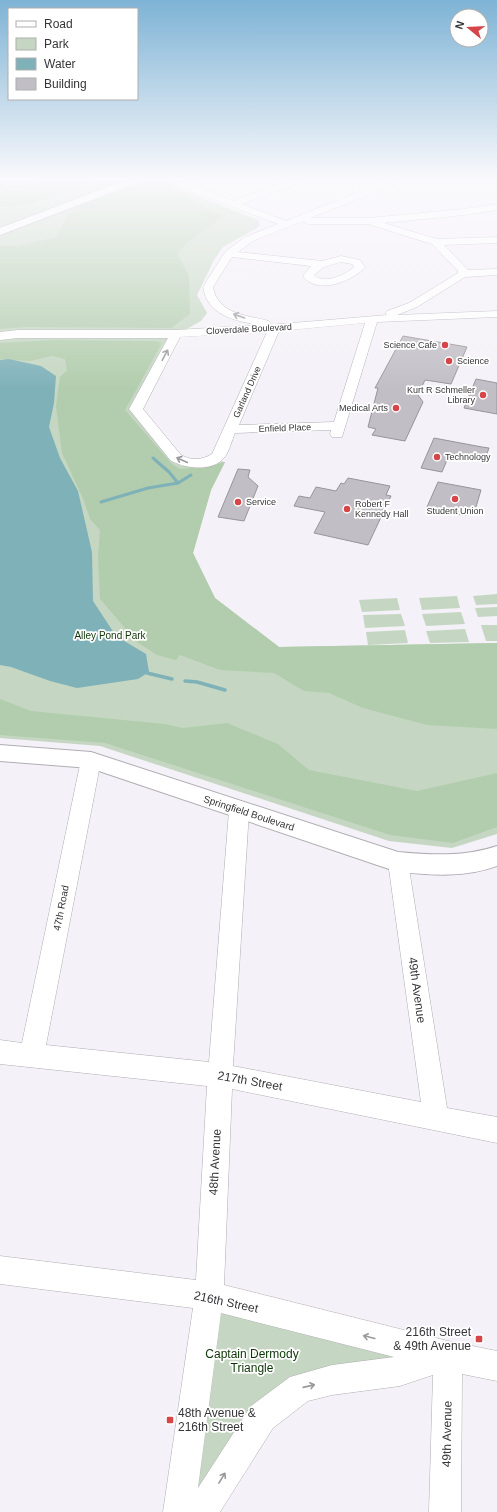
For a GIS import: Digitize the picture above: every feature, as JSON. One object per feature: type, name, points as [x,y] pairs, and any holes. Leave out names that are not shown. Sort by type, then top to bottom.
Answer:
[{"type":"main road","name":"Springfield Boulevard","points":[[0,753],[91,760],[398,862],[442,866],[483,862],[497,856]]},
{"type":"street","points":[[209,332],[214,327],[221,314],[218,308],[211,301],[208,293],[208,287],[229,254],[238,248]]},
{"type":"street","points":[[441,248],[463,270],[463,274]]},
{"type":"street","points":[[229,254],[324,264]]},
{"type":"street","points":[[372,319],[413,305],[463,274],[497,272]]},
{"type":"street","points":[[218,308],[241,317],[288,327]]},
{"type":"street","points":[[405,308],[409,313],[417,317]]},
{"type":"street","name":"Cloverdale Boulevard","points":[[0,336],[26,334],[176,334],[275,328],[372,319],[497,314]]},
{"type":"street","name":"Enfield Place","points":[[231,429],[338,430],[372,319]]},
{"type":"street","name":"Garland Drive","points":[[176,334],[136,409],[176,458],[197,463],[208,462],[218,456],[275,328]]},
{"type":"street","name":"47th Road","points":[[32,1055],[91,760]]},
{"type":"street","name":"48th Avenue","points":[[179,1512],[209,1296],[220,1075],[239,810]]},
{"type":"street","name":"49th Avenue","points":[[398,862],[436,1117]]},
{"type":"street","name":"217th Street","points":[[0,1052],[220,1075],[497,1130]]},
{"type":"street","name":"216th Street","points":[[0,1270],[209,1296],[448,1356],[497,1366]]},
{"type":"street","name":"49th Avenue","points":[[445,1512],[448,1356]]},
{"type":"street","name":"216th Street","points":[[203,1512],[211,1496],[262,1417],[300,1388],[332,1380],[400,1372],[448,1356]]},
{"type":"green space","name":"Alley Pond Park","points":[[0,248],[223,248],[214,260],[197,295],[207,313],[201,321],[167,340],[130,409],[174,463],[182,466],[219,461],[225,462],[211,490],[193,553],[215,598],[279,647],[497,643],[497,834],[452,848],[389,841],[100,746],[0,738]]},
{"type":"green space","points":[[0,248],[182,248],[177,253],[189,277],[190,314],[171,328],[24,327],[0,329]]},
{"type":"green space","points":[[52,340],[156,341],[162,343],[125,410],[172,464],[180,469],[208,467],[225,462],[211,490],[193,553],[215,598],[279,647],[497,643],[497,729],[427,725],[363,708],[329,693],[304,691],[274,673],[220,670],[180,655],[176,660],[157,655],[137,642],[100,599],[98,556],[100,530],[90,519],[84,501],[62,453],[56,406],[60,377],[67,370],[65,359],[52,356],[30,361],[0,359],[0,343]]},
{"type":"green space","points":[[497,594],[497,604],[476,605],[473,596]]},
{"type":"green space","points":[[457,596],[460,608],[422,610],[419,598]]},
{"type":"green space","points":[[397,598],[400,610],[362,612],[359,600]]},
{"type":"green space","points":[[497,607],[497,616],[478,617],[475,608]]},
{"type":"green space","points":[[461,612],[465,624],[426,626],[422,614]]},
{"type":"green space","points":[[401,614],[405,626],[365,628],[363,615]]},
{"type":"green space","points":[[481,625],[497,625],[497,641],[486,641]]},
{"type":"green space","points":[[465,629],[469,642],[430,643],[426,631]]},
{"type":"green space","points":[[405,630],[408,643],[368,645],[366,632]]},
{"type":"green space","points":[[0,699],[31,711],[165,724],[183,728],[227,723],[278,744],[309,770],[417,791],[497,773],[497,827],[453,843],[390,835],[105,743],[0,735]]},
{"type":"green space","name":"Captain Dermody Triangle","points":[[209,1296],[447,1356],[300,1388],[179,1512]]},
{"type":"water","points":[[9,359],[41,366],[56,376],[54,403],[49,427],[60,458],[78,491],[92,552],[93,601],[116,636],[146,654],[149,672],[138,679],[77,688],[50,681],[11,667],[0,665],[0,360]]},
{"type":"building","points":[[403,336],[467,347],[451,384],[425,380],[418,395],[423,402],[405,441],[372,435],[376,429],[368,427],[378,388],[375,388]]},
{"type":"building","name":"Kurt R Schmeller Library","points":[[476,379],[497,383],[497,414],[464,408]]},
{"type":"building","name":"Technology","points":[[434,438],[489,448],[485,459],[450,453],[442,472],[421,468]]},
{"type":"building","name":"Service","points":[[238,469],[250,470],[248,477],[258,486],[244,521],[218,517]]},
{"type":"building","name":"Robert F Kennedy Hall","points":[[348,478],[390,486],[386,495],[391,496],[368,545],[314,533],[325,512],[294,506],[299,496],[310,498],[316,487],[336,491],[341,483],[344,484]]},
{"type":"building","name":"Student Union","points":[[438,482],[481,490],[476,507],[473,507],[469,515],[449,514],[442,512],[443,510],[427,507]]},
{"type":"waterway","points":[[153,458],[169,472],[178,483]]},
{"type":"waterway","points":[[178,483],[191,475]]},
{"type":"waterway","points":[[101,502],[148,488],[178,483]]},
{"type":"waterway","points":[[147,673],[172,679]]},
{"type":"waterway","points":[[185,681],[197,682],[225,690]]},
{"type":"place","name":"Science Cafe","points":[[445,345]]},
{"type":"place","name":"Science","points":[[449,361]]},
{"type":"place","name":"Kurt R Schmeller Library","points":[[483,395]]},
{"type":"place","name":"Medical Arts","points":[[396,408]]},
{"type":"place","name":"Technology","points":[[437,457]]},
{"type":"place","name":"Student Union","points":[[455,499]]},
{"type":"place","name":"Service","points":[[238,502]]},
{"type":"place","name":"Robert F Kennedy Hall","points":[[347,509]]},
{"type":"place","name":"216th Street & 49th Avenue","points":[[479,1339]]},
{"type":"place","name":"48th Avenue & 216th Street","points":[[170,1420]]}]
